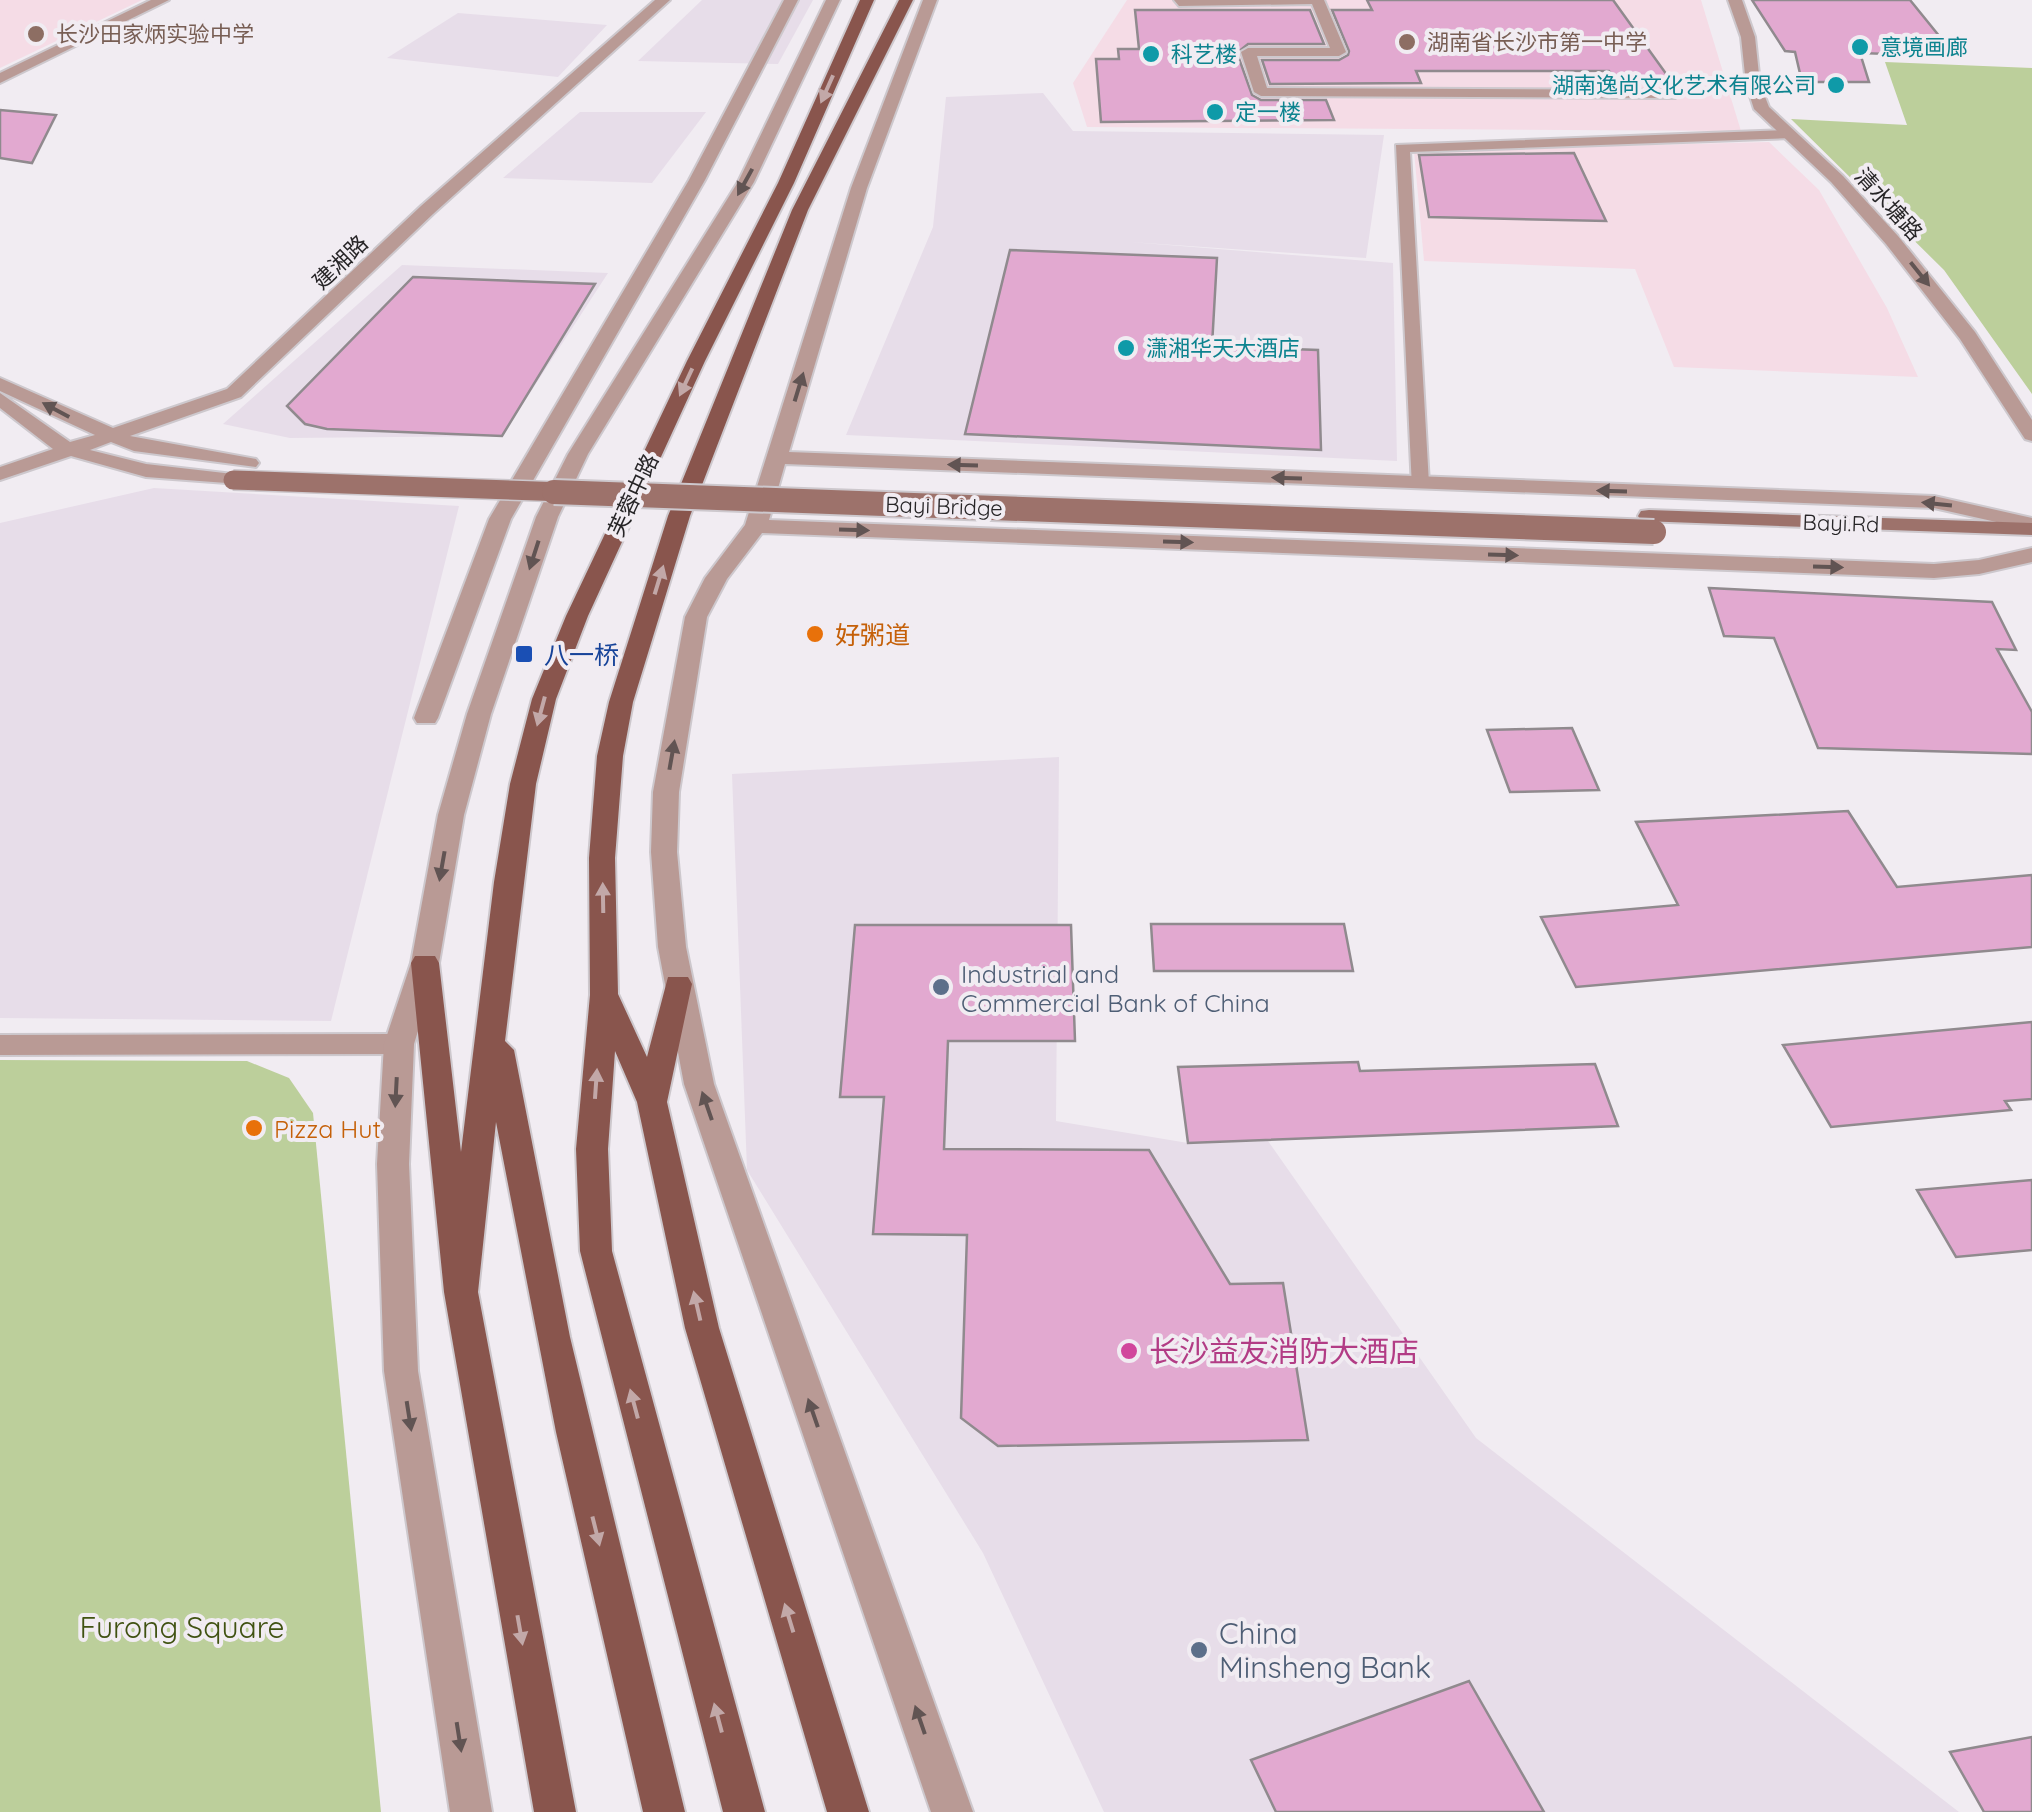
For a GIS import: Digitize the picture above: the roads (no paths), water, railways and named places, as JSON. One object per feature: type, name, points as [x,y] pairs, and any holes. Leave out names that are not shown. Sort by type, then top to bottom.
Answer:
[{"type":"main road","name":"芙蓉中路","points":[[460,1292],[522,784],[544,699],[601,565],[786,183],[867,0]]},
{"type":"main road","name":"芙蓉中路","points":[[744,1812],[596,1250],[592,1148],[604,995],[602,858],[610,756],[621,702],[679,516],[800,210],[906,0]]},
{"type":"main road","name":"Bayi Bridge","points":[[249,463],[1652,524]]},
{"type":"main road","name":"Bayi Bridge","points":[[234,480],[1652,524]]},
{"type":"main road","name":"Bayi.Rd","points":[[1652,524],[2032,527]]},
{"type":"main road","name":"Bayi.Rd","points":[[1652,524],[2032,551]]},
{"type":"main road","points":[[425,964],[460,1292],[555,1812]]},
{"type":"main road","points":[[652,1102],[678,984]]},
{"type":"main road","points":[[604,995],[652,1102],[702,1328],[848,1812]]},
{"type":"main road","points":[[494,1019],[544,1300],[664,1812]]},
{"type":"street","points":[[0,79],[162,0]]},
{"type":"street","name":"建湘路","points":[[0,474],[234,393],[427,210],[663,0]]},
{"type":"street","points":[[426,718],[500,519],[697,180],[791,0]]},
{"type":"street","points":[[471,1812],[402,1371],[393,1164],[399,1044],[425,964],[451,815],[479,714],[546,517],[578,454],[605,416],[746,182],[834,0]]},
{"type":"street","points":[[930,0],[859,188],[756,526],[716,578],[696,617],[666,792],[664,852],[678,984],[699,1084],[952,1812]]},
{"type":"street","name":"清水塘路","points":[[1735,0],[1751,51],[1756,96],[1787,135],[1837,179],[1902,252],[1968,336],[2032,435]]},
{"type":"street","points":[[1179,2],[1318,1],[1339,52],[1248,52],[1262,92],[1675,94]]},
{"type":"street","points":[[1418,484],[1402,148],[1787,135]]},
{"type":"street","points":[[0,384],[109,436],[166,453],[249,463]]},
{"type":"street","points":[[0,399],[36,430],[72,449],[146,470],[234,480]]},
{"type":"street","points":[[778,458],[1934,502],[2032,527]]},
{"type":"street","points":[[756,526],[1934,571],[1970,569],[2032,551]]},
{"type":"street","points":[[0,1045],[399,1044]]},
{"type":"place","name":"长沙田家炳实验中学","points":[[36,34]]},
{"type":"place","name":"湖南省长沙市第一中学","points":[[1407,42]]},
{"type":"place","name":"意境画廊","points":[[1860,47]]},
{"type":"place","name":"科艺楼","points":[[1151,54]]},
{"type":"place","name":"湖南逸尚文化艺术有限公司","points":[[1836,85]]},
{"type":"place","name":"定一楼","points":[[1215,112]]},
{"type":"place","name":"潇湘华天大酒店","points":[[1126,348]]},
{"type":"place","name":"好粥道","points":[[815,634]]},
{"type":"place","name":"八一桥","points":[[524,654]]},
{"type":"place","name":"Industrial and Commercial Bank of China","points":[[941,987]]},
{"type":"place","name":"Pizza Hut","points":[[254,1128]]},
{"type":"place","name":"长沙益友消防大酒店","points":[[1129,1351]]},
{"type":"place","name":"China Minsheng Bank","points":[[1199,1650]]},
{"type":"park label","name":"Furong Square","points":[[182,1627]]}]
